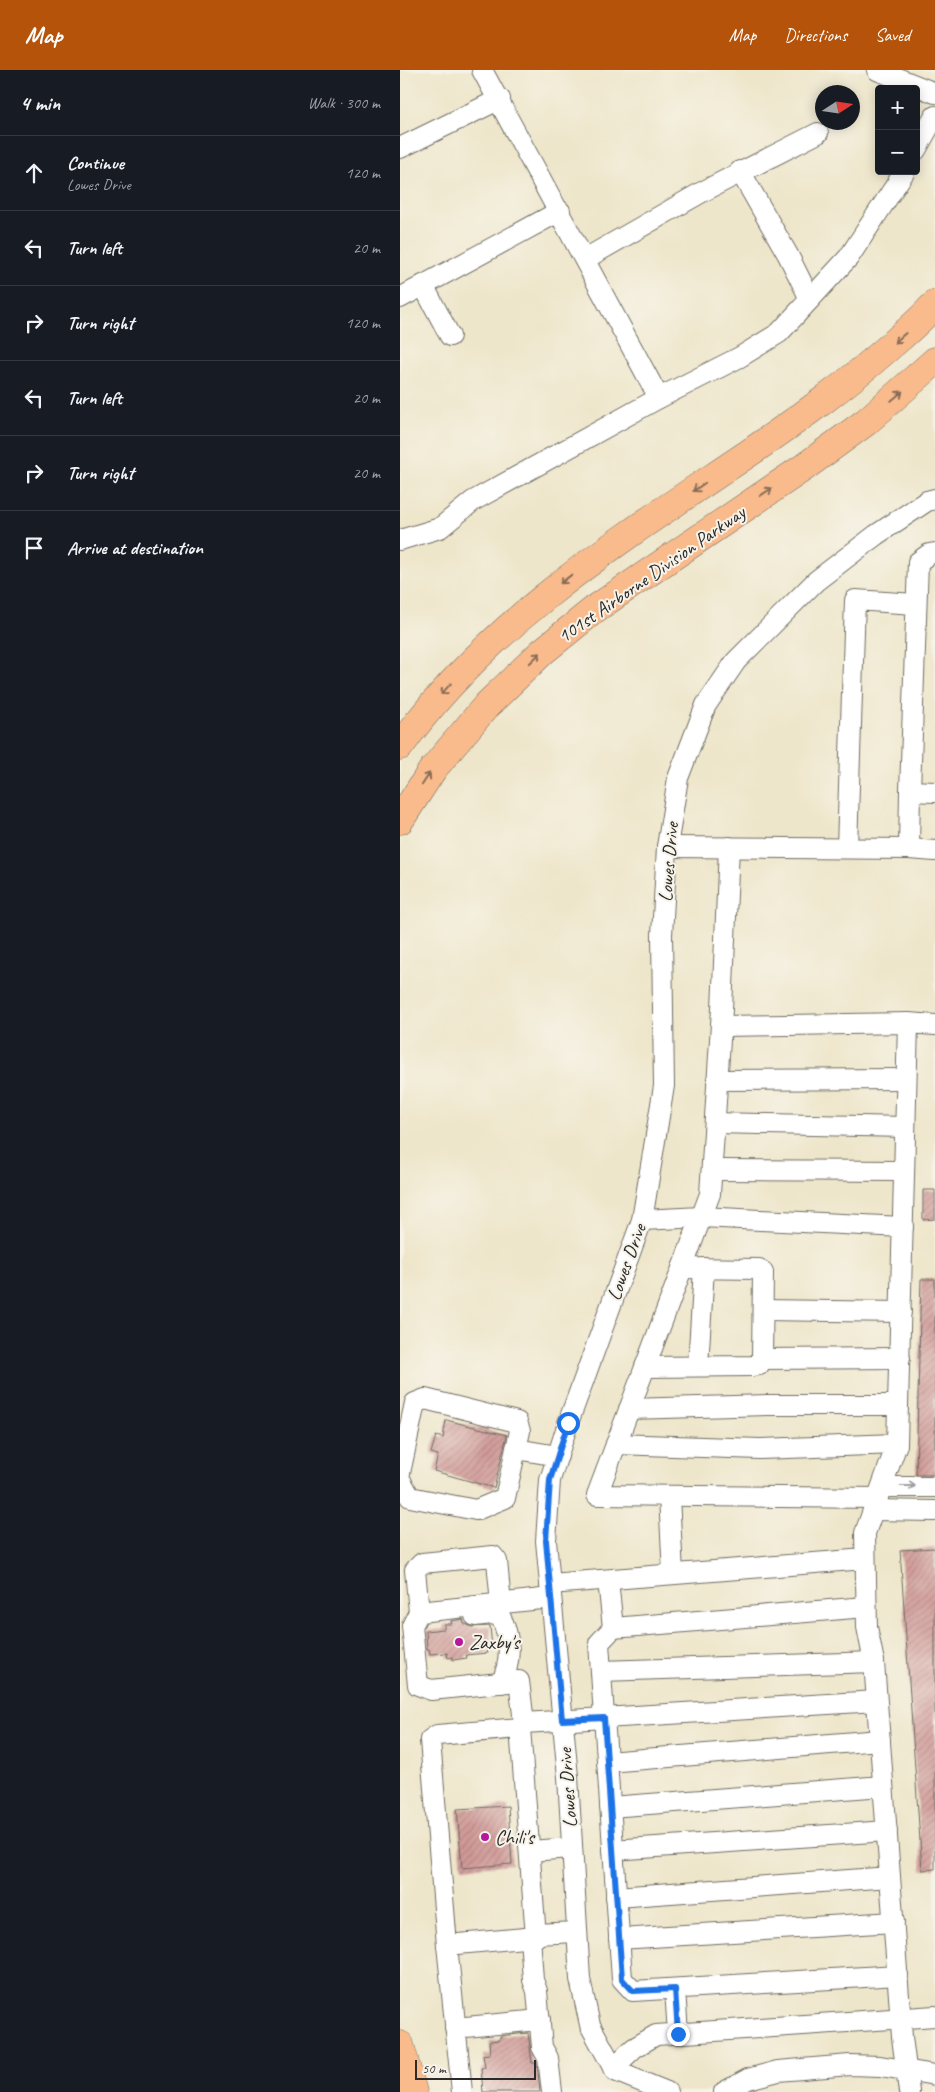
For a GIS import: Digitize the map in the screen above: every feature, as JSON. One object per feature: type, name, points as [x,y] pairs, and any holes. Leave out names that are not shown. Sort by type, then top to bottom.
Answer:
[{"type":"highway","points":[[400,746],[422,716],[456,679],[494,639],[531,606],[575,572],[813,410],[873,362],[923,318],[935,304]]},
{"type":"highway","name":"101st Airborne Division Parkway","points":[[400,820],[433,769],[487,704],[542,652],[595,609],[803,468],[866,422],[935,361]]},
{"type":"highway","points":[[400,2045],[413,2092]]},
{"type":"street","points":[[482,70],[500,99],[659,398]]},
{"type":"street","points":[[877,70],[935,93]]},
{"type":"street","points":[[400,148],[500,99]]},
{"type":"street","points":[[920,143],[935,116]]},
{"type":"street","points":[[585,259],[740,171],[818,133]]},
{"type":"street","points":[[740,171],[788,255],[810,299]]},
{"type":"street","points":[[400,540],[440,528],[473,501],[659,398],[740,357],[779,333],[849,257],[901,175]]},
{"type":"street","points":[[400,298],[560,211]]},
{"type":"street","points":[[423,285],[450,336]]},
{"type":"street","name":"Lowes Drive","points":[[613,2068],[590,2025],[580,1979],[562,1720],[546,1541],[550,1480],[642,1220],[664,1086],[662,935],[667,846],[678,778],[706,705],[736,661],[816,582],[876,535],[927,501],[935,498]]},
{"type":"street","points":[[909,849],[915,604],[918,562],[929,554],[935,553]]},
{"type":"street","points":[[847,848],[855,600],[915,604]]},
{"type":"street","points":[[910,792],[935,792]]},
{"type":"street","points":[[667,846],[909,849],[935,851]]},
{"type":"street","points":[[729,847],[721,1026],[710,1194],[596,1495],[878,1498],[935,1487]]},
{"type":"street","points":[[721,1026],[908,1023],[935,1025]]},
{"type":"street","points":[[908,1023],[898,1444],[865,1533],[865,1559],[866,1627],[874,1662],[901,2018],[909,2092]]},
{"type":"street","points":[[717,1080],[906,1079]]},
{"type":"street","points":[[714,1123],[905,1127]]},
{"type":"street","points":[[712,1170],[904,1171]]},
{"type":"street","points":[[642,1220],[702,1216],[903,1227]]},
{"type":"street","points":[[645,1367],[753,1366],[759,1365],[762,1359],[763,1272],[759,1269],[682,1268]]},
{"type":"street","points":[[698,1366],[704,1268]]},
{"type":"street","points":[[763,1310],[901,1312]]},
{"type":"street","points":[[762,1359],[900,1358]]},
{"type":"street","points":[[400,1473],[415,1403],[425,1400],[517,1422],[520,1432],[505,1498],[476,1510],[410,1498],[400,1479]]},
{"type":"street","points":[[629,1409],[768,1405],[898,1405]]},
{"type":"street","points":[[616,1444],[760,1449],[898,1444]]},
{"type":"street","points":[[516,1449],[558,1456]]},
{"type":"street","points":[[669,1496],[673,1574]]},
{"type":"street","points":[[878,1498],[935,1511]]},
{"type":"street","points":[[493,1556],[497,1561],[508,1603],[522,1671],[510,1682],[431,1690],[418,1685],[415,1570],[422,1563],[493,1556]]},
{"type":"street","points":[[415,1619],[508,1603],[550,1591],[608,1580],[865,1559]]},
{"type":"street","points":[[608,1580],[612,1628]]},
{"type":"street","points":[[866,1607],[612,1628],[599,1643],[622,1979],[633,1991],[898,1975]]},
{"type":"street","points":[[415,1619],[427,1620],[492,1614],[500,1616],[504,1624],[509,1646],[508,1666],[510,1682],[522,1725],[530,1851],[533,1980],[537,1991],[542,2047],[548,2058],[552,2092]]},
{"type":"street","points":[[601,1671],[874,1662]]},
{"type":"street","points":[[462,2092],[447,1945],[430,1740],[437,1735],[562,1720],[876,1701]]},
{"type":"street","points":[[607,1762],[880,1740]]},
{"type":"street","points":[[610,1807],[883,1786]]},
{"type":"street","points":[[613,1850],[887,1831]]},
{"type":"street","points":[[530,1851],[571,1848]]},
{"type":"street","points":[[616,1897],[890,1877]]},
{"type":"street","points":[[619,1939],[894,1922]]},
{"type":"street","points":[[447,1945],[576,1932]]},
{"type":"street","points":[[675,1989],[678,2034]]},
{"type":"street","points":[[662,2091],[615,2071],[613,2068],[634,2048],[656,2035],[935,2016]]},
{"type":"street","points":[[455,2028],[540,2020]]},
{"type":"street","points":[[724,2092],[748,2079],[778,2071],[850,2065],[880,2066],[935,2075]]},
{"type":"building","points":[[923,1190],[935,1190],[935,1219],[923,1220]]},
{"type":"building","points":[[921,1279],[935,1279],[935,1475],[916,1475]]},
{"type":"building","points":[[446,1420],[507,1435],[494,1488],[434,1471],[438,1455],[431,1453],[436,1436],[443,1438]]},
{"type":"building","points":[[935,1548],[935,1869],[922,1870],[900,1550]]},
{"type":"building","name":"Zaxby's","points":[[463,1619],[464,1623],[471,1627],[490,1626],[492,1648],[486,1649],[487,1653],[466,1655],[467,1658],[453,1660],[453,1657],[448,1658],[447,1653],[430,1654],[429,1649],[427,1649],[426,1631],[444,1629],[444,1624],[452,1624],[451,1621]]},
{"type":"building","name":"Chili's","points":[[508,1806],[512,1864],[462,1868],[457,1809]]},
{"type":"building","points":[[528,2033],[532,2063],[537,2063],[540,2092],[483,2092],[481,2068],[485,2068],[483,2055],[490,2054],[489,2041],[500,2040],[500,2036]]},
{"type":"place","name":"Zaxby's","points":[[459,1642]]},
{"type":"place","name":"Chili's","points":[[485,1837]]},
{"type":"route","points":[[568,1423],[550,1480],[546,1541],[562,1720],[604,1718],[622,1979],[633,1991],[675,1989],[678,2034]]}]
